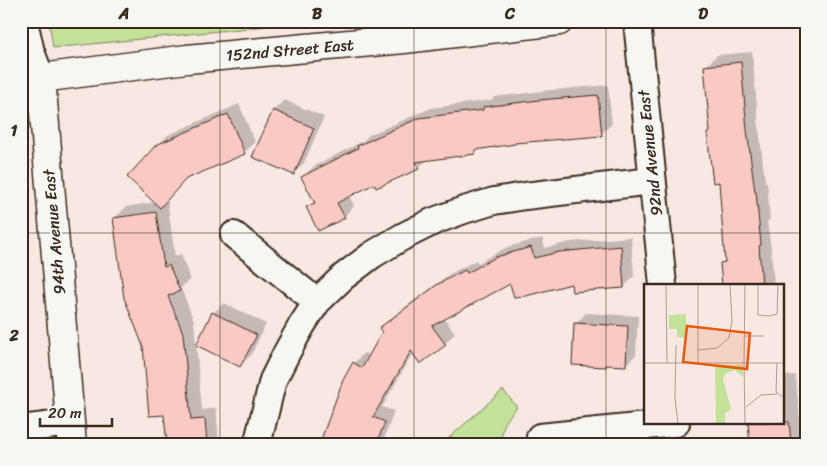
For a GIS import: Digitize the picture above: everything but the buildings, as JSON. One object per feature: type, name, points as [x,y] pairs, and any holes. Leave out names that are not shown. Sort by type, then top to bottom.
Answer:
[{"type":"street","name":"94th Avenue East","points":[[24,21],[31,52],[31,79],[71,434]]},
{"type":"street","name":"152nd Street East","points":[[31,79],[187,60],[404,40],[559,21]]},
{"type":"street","name":"92nd Avenue East","points":[[637,21],[662,284]]},
{"type":"street","points":[[257,445],[273,380],[287,352],[317,302],[343,277],[372,255],[434,221],[494,201],[652,181]]},
{"type":"street","points":[[234,235],[317,302]]},
{"type":"street","points":[[540,437],[658,424]]},
{"type":"street","points":[[676,424],[678,445]]},
{"type":"street","points":[[21,429],[71,434]]},
{"type":"green space","points":[[49,21],[317,21],[53,48]]},
{"type":"green space","points":[[503,390],[517,407],[503,429],[503,445],[441,445]]}]
